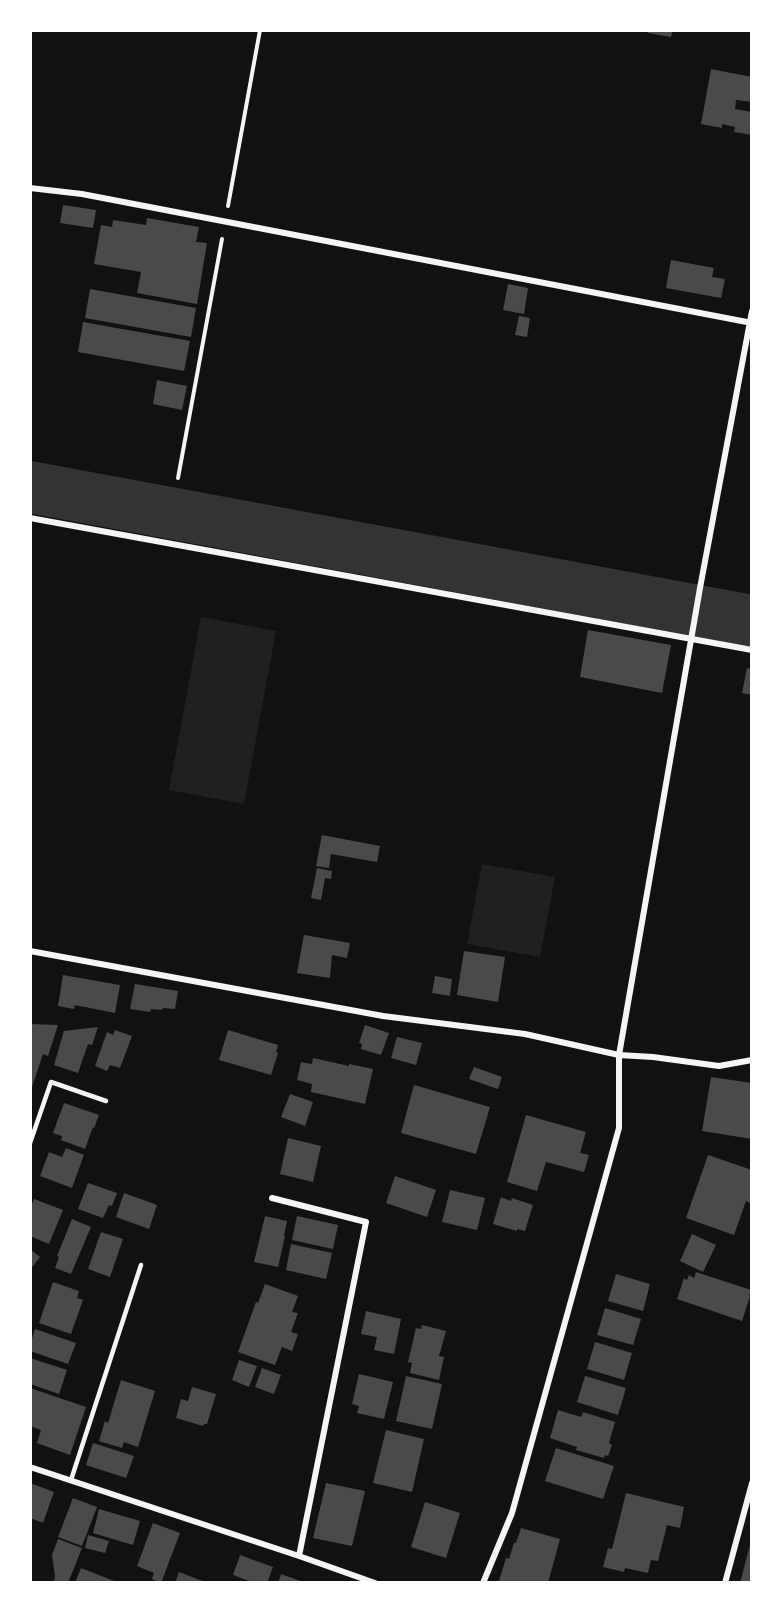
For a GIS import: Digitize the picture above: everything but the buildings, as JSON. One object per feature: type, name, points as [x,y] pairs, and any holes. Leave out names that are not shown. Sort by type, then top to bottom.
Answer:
[{"type":"street","points":[[30,188],[82,194],[751,323]]},
{"type":"street","points":[[483,1583],[512,1513],[619,1128],[619,1054],[700,588],[752,311]]},
{"type":"street","points":[[30,518],[752,650]]},
{"type":"street","points":[[30,951],[383,1016],[525,1034],[619,1054],[653,1056],[719,1066],[752,1060]]},
{"type":"street","points":[[272,1198],[366,1222],[299,1556]]},
{"type":"street","points":[[30,1467],[375,1583]]},
{"type":"street","points":[[725,1583],[752,1483]]},
{"type":"lane","points":[[31,1139],[51,1082],[106,1101]]},
{"type":"lane","points":[[71,1480],[141,1265]]},
{"type":"path","points":[[178,478],[260,30]]},
{"type":"shaded area","points":[[201,617],[276,631],[244,804],[169,790]]},
{"type":"shaded area","points":[[482,864],[555,877],[540,957],[467,944]]},
{"type":"waterway","points":[[30,487],[752,621]]}]
